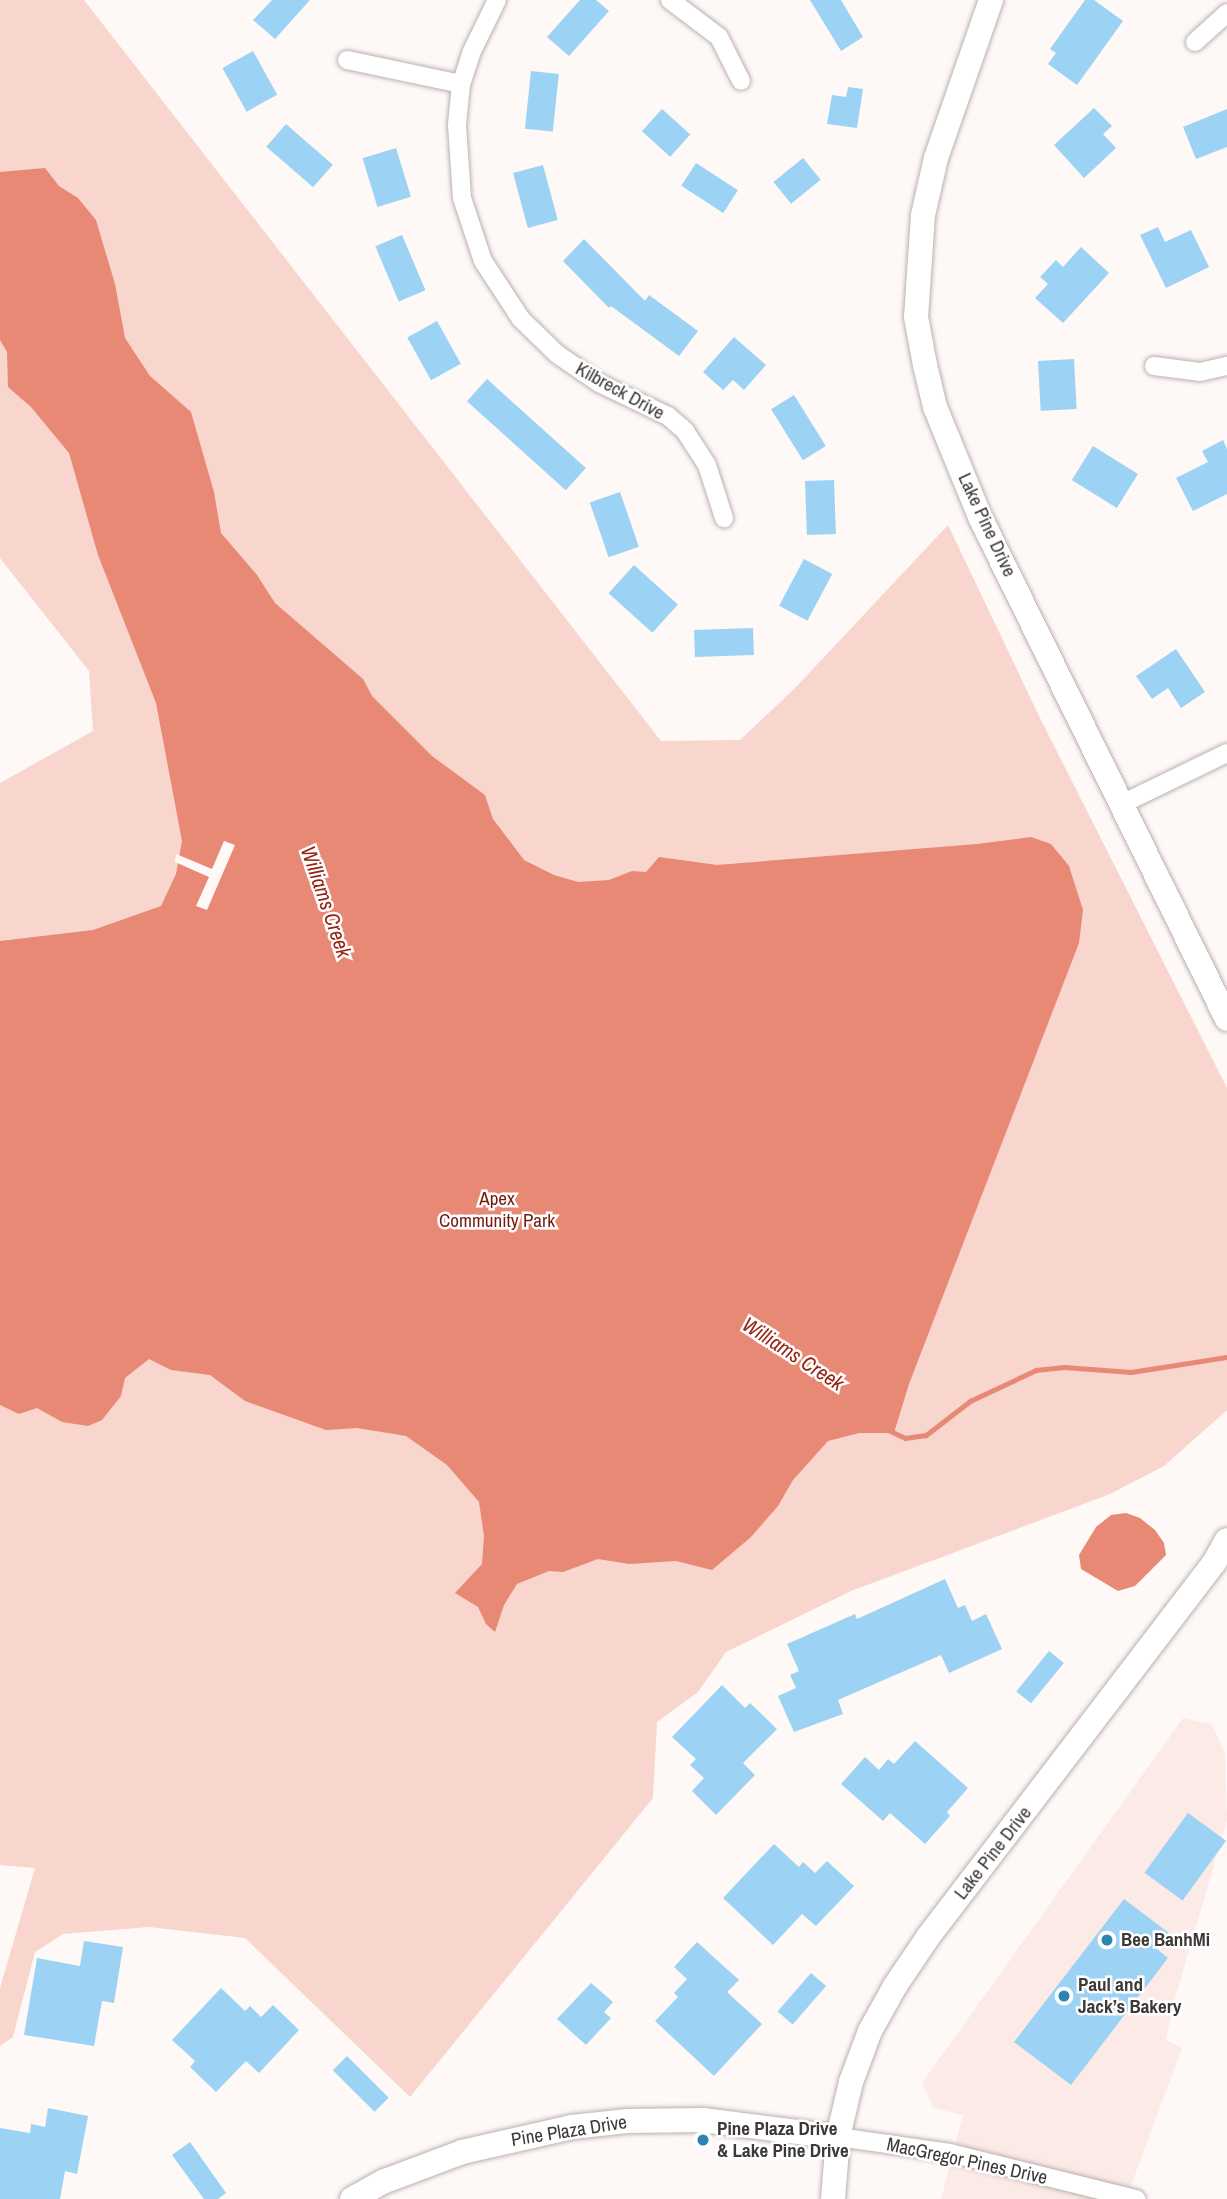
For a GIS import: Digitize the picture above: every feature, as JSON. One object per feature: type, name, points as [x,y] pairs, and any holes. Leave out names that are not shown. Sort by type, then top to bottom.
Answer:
[{"type":"main road","name":"Lake Pine Drive","points":[[991,0],[936,158],[923,215],[916,317],[935,408],[981,519],[1227,1019]]},
{"type":"main road","name":"Lake Pine Drive","points":[[833,2199],[838,2137],[850,2082],[870,2031],[895,1986],[928,1937],[1214,1563],[1227,1540]]},
{"type":"main road","name":"Pine Plaza Drive","points":[[352,2199],[385,2181],[462,2152],[572,2127],[628,2121],[704,2120],[838,2137]]},
{"type":"street","name":"Kilbreck Drive","points":[[497,0],[471,51],[461,84],[456,151],[461,198],[474,240],[494,282],[521,319],[557,354],[599,383],[668,416],[685,431],[707,465],[724,518]]},
{"type":"street","points":[[670,0],[719,37],[741,82]]},
{"type":"street","points":[[1195,42],[1227,13]]},
{"type":"street","points":[[347,60],[461,84]]},
{"type":"street","points":[[1154,366],[1200,372],[1227,366]]},
{"type":"street","points":[[1122,804],[1227,753]]},
{"type":"street","name":"MacGregor Pines Drive","points":[[838,2137],[950,2153],[1136,2199]]},
{"type":"shaded area","points":[[1183,1718],[1212,1724],[1225,1753],[1227,1820],[1174,2002],[1166,2040],[1182,2048],[1126,2199],[941,2199],[963,2115],[933,2108],[922,2083]]},
{"type":"green space","name":"Apex Community Park","points":[[0,0],[84,0],[661,741],[740,740],[795,688],[948,525],[1040,718],[1227,1088],[1227,1410],[1164,1466],[1110,1494],[851,1591],[726,1652],[698,1692],[657,1722],[653,1798],[410,2097],[245,1938],[149,1927],[63,1934],[35,1952],[13,2037],[0,2046],[0,1988],[35,1868],[0,1865],[0,783],[93,731],[89,671],[0,558]]},
{"type":"water","points":[[45,168],[59,186],[78,198],[96,220],[115,284],[125,338],[150,376],[191,412],[214,492],[221,533],[257,575],[275,603],[363,679],[372,696],[432,756],[485,795],[493,819],[524,860],[554,875],[578,882],[609,880],[632,871],[646,872],[659,857],[717,865],[977,844],[1031,837],[1051,844],[1069,866],[1083,910],[1079,943],[909,1384],[894,1433],[859,1433],[828,1441],[793,1480],[778,1506],[751,1537],[712,1570],[676,1561],[629,1564],[598,1559],[563,1572],[549,1571],[517,1584],[504,1605],[495,1632],[486,1624],[478,1607],[455,1593],[482,1564],[484,1536],[479,1502],[447,1465],[406,1436],[357,1428],[326,1430],[245,1401],[210,1375],[171,1370],[149,1359],[125,1378],[121,1396],[102,1420],[88,1426],[62,1422],[37,1408],[19,1414],[0,1405],[0,941],[93,930],[161,906],[176,874],[182,841],[156,703],[98,555],[69,453],[31,407],[8,387],[7,352],[0,340],[0,172]]},
{"type":"water","points":[[1126,1513],[1140,1518],[1155,1530],[1164,1543],[1166,1555],[1135,1586],[1118,1591],[1081,1569],[1079,1555],[1096,1527],[1111,1515]]},
{"type":"pier","points":[[224,841],[235,845],[207,910],[196,906],[209,877],[175,862],[176,854],[212,869]]},
{"type":"building","points":[[272,0],[310,0],[275,39],[253,20]]},
{"type":"building","points":[[580,0],[596,0],[609,11],[569,56],[547,37]]},
{"type":"building","points":[[810,0],[841,0],[863,37],[841,51]]},
{"type":"building","points":[[1085,0],[1094,0],[1123,21],[1077,85],[1048,64],[1056,53],[1050,49]]},
{"type":"building","points":[[253,51],[277,95],[247,112],[222,68]]},
{"type":"building","points":[[531,71],[559,74],[553,132],[525,129]]},
{"type":"building","points":[[848,87],[863,89],[857,128],[827,124],[832,95],[846,97]]},
{"type":"building","points":[[1094,108],[1112,126],[1103,134],[1116,148],[1084,178],[1054,145]]},
{"type":"building","points":[[662,109],[690,134],[670,157],[642,131]]},
{"type":"building","points":[[1227,109],[1227,147],[1196,159],[1183,127]]},
{"type":"building","points":[[286,124],[333,165],[313,187],[266,147]]},
{"type":"building","points":[[396,148],[411,197],[377,207],[363,158]]},
{"type":"building","points":[[803,158],[821,180],[791,204],[773,182]]},
{"type":"building","points":[[696,163],[738,190],[723,213],[681,186]]},
{"type":"building","points":[[543,165],[558,220],[528,228],[513,173]]},
{"type":"building","points":[[1158,227],[1165,242],[1191,230],[1209,267],[1166,288],[1140,235]]},
{"type":"building","points":[[402,235],[425,290],[399,302],[375,246]]},
{"type":"building","points":[[584,239],[645,301],[649,295],[698,331],[679,356],[611,306],[609,308],[563,261]]},
{"type":"building","points":[[1081,247],[1109,273],[1063,323],[1035,298],[1048,284],[1040,277],[1056,260],[1063,267]]},
{"type":"building","points":[[437,321],[461,364],[431,380],[407,337]]},
{"type":"building","points":[[734,337],[766,365],[744,390],[733,380],[723,390],[703,372]]},
{"type":"building","points":[[1074,359],[1077,409],[1041,411],[1038,361]]},
{"type":"building","points":[[487,379],[586,468],[566,490],[467,401]]},
{"type":"building","points":[[794,395],[826,446],[803,460],[771,409]]},
{"type":"building","points":[[1223,440],[1227,449],[1227,494],[1193,511],[1176,478],[1208,462],[1202,451]]},
{"type":"building","points":[[1093,446],[1138,474],[1117,508],[1072,480]]},
{"type":"building","points":[[834,480],[836,534],[807,535],[805,481]]},
{"type":"building","points":[[620,492],[639,547],[609,557],[590,502]]},
{"type":"building","points":[[804,559],[832,574],[807,621],[779,606]]},
{"type":"building","points":[[634,565],[678,604],[652,633],[609,593]]},
{"type":"building","points":[[753,628],[754,655],[695,657],[694,630]]},
{"type":"building","points":[[1176,649],[1205,692],[1181,708],[1168,688],[1152,699],[1136,676]]},
{"type":"building","points":[[945,1579],[958,1608],[965,1605],[972,1621],[986,1614],[1002,1649],[949,1673],[941,1655],[838,1700],[843,1714],[794,1732],[778,1696],[796,1688],[790,1675],[799,1671],[787,1644],[855,1614],[857,1619]]},
{"type":"building","points":[[1049,1651],[1064,1663],[1031,1703],[1016,1691]]},
{"type":"building","points":[[722,1685],[745,1708],[750,1703],[777,1729],[743,1763],[755,1775],[716,1815],[692,1791],[704,1778],[690,1765],[696,1759],[672,1737]]},
{"type":"building","points":[[915,1741],[968,1788],[947,1812],[950,1816],[925,1844],[890,1813],[883,1821],[841,1784],[865,1757],[879,1770],[888,1759],[894,1764]]},
{"type":"building","points":[[1188,1813],[1226,1841],[1183,1900],[1145,1873]]},
{"type":"building","points":[[774,1844],[799,1867],[803,1862],[815,1873],[827,1861],[854,1886],[816,1926],[802,1914],[773,1945],[723,1898]]},
{"type":"building","points":[[1124,1899],[1169,1933],[1157,1949],[1168,1958],[1071,2085],[1014,2042]]},
{"type":"building","points":[[84,1941],[123,1947],[114,2003],[102,2001],[94,2046],[24,2035],[37,1958],[80,1966]]},
{"type":"building","points":[[697,1942],[739,1980],[727,1992],[762,2024],[714,2076],[655,2021],[678,1997],[674,1993],[687,1979],[674,1967]]},
{"type":"building","points":[[811,1973],[826,1986],[793,2025],[778,2011]]},
{"type":"building","points":[[591,1983],[613,2002],[604,2012],[611,2018],[586,2045],[557,2019]]},
{"type":"building","points":[[221,1988],[245,2011],[250,2006],[261,2017],[273,2005],[299,2030],[259,2073],[246,2061],[216,2092],[190,2067],[195,2061],[172,2040]]},
{"type":"building","points":[[347,2056],[389,2098],[375,2112],[333,2070]]},
{"type":"building","points":[[48,2108],[88,2116],[77,2174],[65,2171],[60,2199],[0,2199],[0,2128],[30,2133],[31,2124],[45,2127]]},
{"type":"building","points":[[190,2142],[226,2193],[218,2199],[204,2199],[172,2155]]},
{"type":"waterway","name":"Williams Creek","points":[[888,1430],[905,1438],[926,1435],[970,1401],[1036,1370],[1064,1367],[1131,1372],[1227,1357]]},
{"type":"place","name":"Bee BanhMi","points":[[1107,1940]]},
{"type":"place","name":"Paul and Jack’s Bakery","points":[[1064,1996]]},
{"type":"place","name":"Pine Plaza Drive & Lake Pine Drive","points":[[703,2140]]}]
